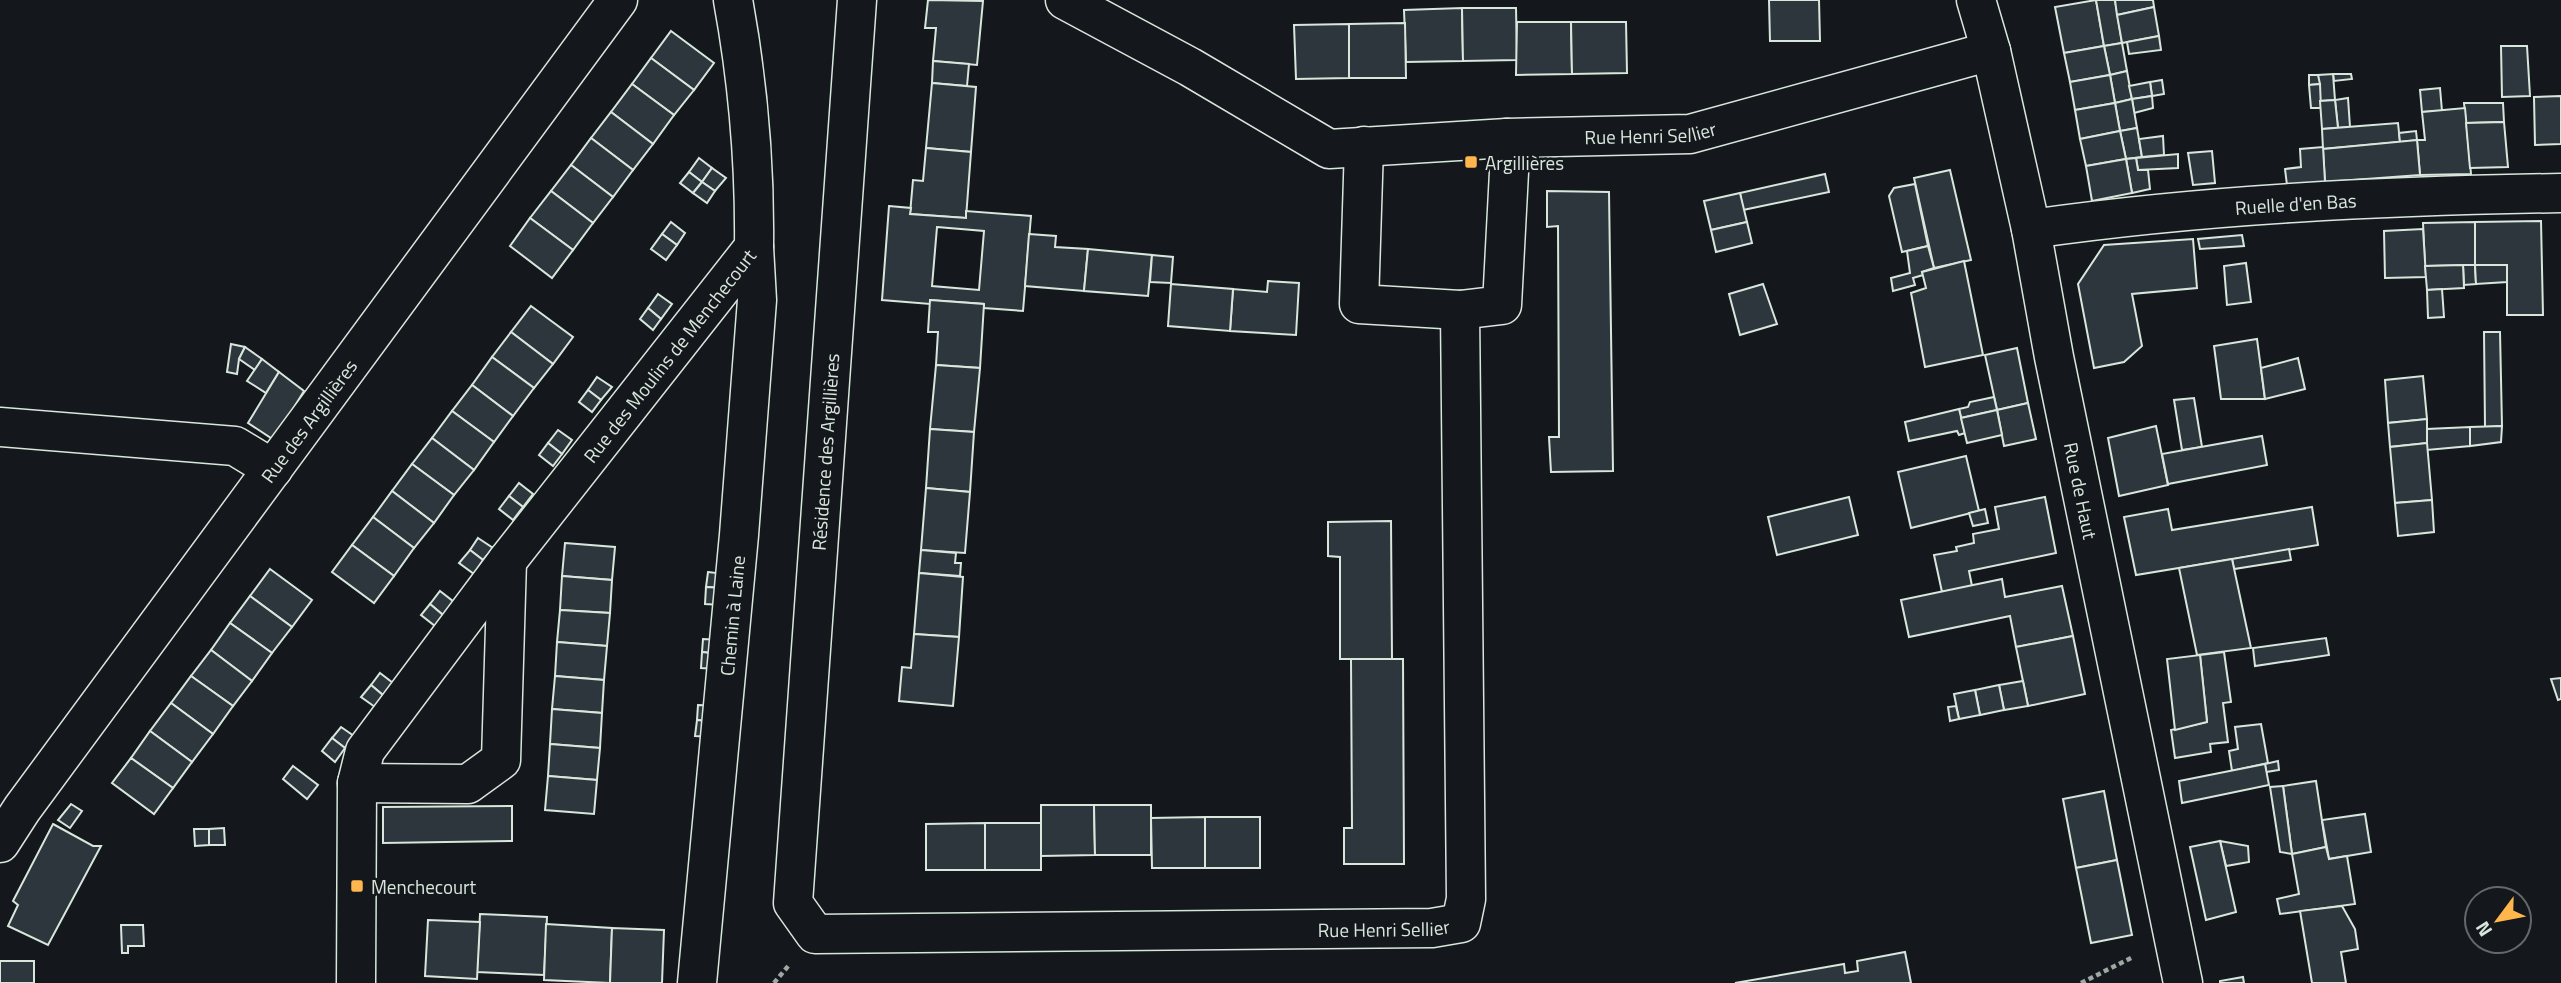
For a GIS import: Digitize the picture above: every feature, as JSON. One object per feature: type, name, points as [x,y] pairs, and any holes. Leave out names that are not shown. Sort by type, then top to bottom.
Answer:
[{"type":"street","name":"Rue des Argillières","points":[[0,843],[618,0]]},
{"type":"street","name":"Rue des Moulins de Menchecourt","points":[[356,983],[357,783],[365,751],[508,561],[754,247],[755,192],[745,67],[733,0]]},
{"type":"street","name":"Résidence des Argillières","points":[[793,903],[858,0]]},
{"type":"street","points":[[1065,0],[1191,67],[1329,149],[1364,146],[1507,138],[1509,172],[1502,305],[1460,310],[1359,304],[1364,146]]},
{"type":"street","name":"Rue de Haut","points":[[1976,0],[1991,51],[2031,229],[2054,357],[2183,983]]},
{"type":"street","name":"Rue Henri Sellier","points":[[1507,138],[1690,134],[1991,51]]},
{"type":"street","name":"Ruelle d'en Bas","points":[[2031,229],[2118,217],[2426,195],[2561,193]]},
{"type":"street","name":"Chemin à Laine","points":[[697,983],[753,355],[757,300],[754,247]]},
{"type":"street","name":"Rue Henri Sellier","points":[[793,903],[815,934],[1432,928],[1461,923],[1466,899],[1460,310]]},
{"type":"street","points":[[0,427],[235,446],[273,469]]},
{"type":"street","points":[[357,783],[468,784],[501,761],[508,561]]},
{"type":"path","points":[[2081,983],[2174,938]]},
{"type":"building","points":[[928,0],[983,1],[977,65],[933,61],[936,28],[925,28]]},
{"type":"building","points":[[1769,0],[1819,0],[1820,41],[1770,41]]},
{"type":"building","points":[[2096,0],[2104,46],[2064,53],[2055,7]]},
{"type":"building","points":[[2096,0],[2115,0],[2122,43],[2104,46]]},
{"type":"building","points":[[2115,0],[2153,0],[2154,7],[2117,15]]},
{"type":"building","points":[[2154,7],[2159,36],[2122,43],[2117,15]]},
{"type":"building","points":[[1462,8],[1463,61],[1406,62],[1404,10]]},
{"type":"building","points":[[1462,8],[1516,8],[1517,60],[1463,61]]},
{"type":"building","points":[[1517,22],[1571,22],[1572,74],[1516,75]]},
{"type":"building","points":[[1571,22],[1626,22],[1627,73],[1572,74]]},
{"type":"building","points":[[1405,23],[1406,78],[1349,78],[1349,24]]},
{"type":"building","points":[[1349,24],[1349,78],[1296,79],[1294,25]]},
{"type":"building","points":[[671,31],[714,63],[694,90],[651,58]]},
{"type":"building","points":[[2159,36],[2161,50],[2129,54],[2127,42]]},
{"type":"building","points":[[2122,43],[2127,71],[2110,75],[2104,46]]},
{"type":"building","points":[[2104,46],[2110,75],[2070,82],[2064,53]]},
{"type":"building","points":[[2501,46],[2527,46],[2530,96],[2502,97]]},
{"type":"building","points":[[651,58],[694,90],[674,115],[632,84]]},
{"type":"building","points":[[933,61],[969,64],[967,86],[932,83]]},
{"type":"building","points":[[2127,71],[2132,99],[2115,103],[2110,75]]},
{"type":"building","points":[[2333,74],[2351,74],[2352,79],[2334,81]]},
{"type":"building","points":[[2333,74],[2335,100],[2320,101],[2318,75]]},
{"type":"building","points":[[2110,75],[2115,103],[2075,110],[2070,82]]},
{"type":"building","points":[[2309,75],[2318,75],[2320,84],[2309,85]]},
{"type":"building","points":[[2162,80],[2164,94],[2152,96],[2150,82]]},
{"type":"building","points":[[2150,82],[2152,96],[2132,99],[2129,86]]},
{"type":"building","points":[[932,83],[976,87],[971,152],[926,148]]},
{"type":"building","points":[[632,84],[674,115],[653,144],[611,112]]},
{"type":"building","points":[[2320,84],[2321,108],[2311,108],[2309,85]]},
{"type":"building","points":[[2440,88],[2442,111],[2422,112],[2420,90]]},
{"type":"building","points":[[2152,96],[2153,108],[2134,113],[2132,99]]},
{"type":"building","points":[[2561,96],[2561,144],[2535,145],[2534,97]]},
{"type":"building","points":[[2348,98],[2350,127],[2338,128],[2335,100]]},
{"type":"building","points":[[2132,99],[2137,128],[2120,131],[2115,103]]},
{"type":"building","points":[[2335,100],[2338,128],[2322,129],[2320,101]]},
{"type":"building","points":[[2115,103],[2120,131],[2080,139],[2075,110]]},
{"type":"building","points":[[2464,103],[2503,103],[2504,122],[2466,123]]},
{"type":"building","points":[[2465,108],[2471,174],[2420,175],[2417,140],[2425,140],[2422,112]]},
{"type":"building","points":[[611,112],[653,144],[633,170],[591,138]]},
{"type":"building","points":[[2504,122],[2508,167],[2470,168],[2466,123]]},
{"type":"building","points":[[2398,123],[2400,142],[2323,149],[2322,129]]},
{"type":"building","points":[[2137,128],[2142,157],[2126,159],[2120,131]]},
{"type":"building","points":[[2120,131],[2126,159],[2086,166],[2080,139]]},
{"type":"building","points":[[2416,131],[2417,140],[2400,142],[2399,133]]},
{"type":"building","points":[[2163,136],[2164,155],[2142,157],[2139,139]]},
{"type":"building","points":[[591,138],[633,170],[613,197],[571,165]]},
{"type":"building","points":[[2417,140],[2420,175],[2325,182],[2323,149]]},
{"type":"building","points":[[2323,147],[2325,182],[2287,185],[2285,169],[2301,167],[2300,149]]},
{"type":"building","points":[[926,148],[971,152],[966,218],[910,214],[913,180],[923,181]]},
{"type":"building","points":[[2212,151],[2215,183],[2193,185],[2188,153]]},
{"type":"building","points":[[2178,154],[2178,168],[2138,170],[2136,158]]},
{"type":"building","points":[[699,158],[712,168],[702,182],[689,172]]},
{"type":"building","points":[[2136,158],[2138,170],[2148,170],[2150,189],[2132,193],[2126,159]]},
{"type":"building","points":[[2126,159],[2132,193],[2092,201],[2086,166]]},
{"type":"building","points":[[571,165],[613,197],[593,223],[551,191]]},
{"type":"building","points":[[712,168],[726,178],[715,191],[702,182]]},
{"type":"building","points":[[1950,170],[1971,260],[1934,268],[1914,178]]},
{"type":"building","points":[[689,172],[702,182],[693,193],[680,183]]},
{"type":"building","points":[[1825,174],[1829,192],[1743,210],[1740,193]]},
{"type":"building","points":[[702,182],[715,191],[707,203],[693,193]]},
{"type":"building","points":[[1915,184],[1928,246],[1902,252],[1889,196],[1894,188]]},
{"type":"building","points":[[551,191],[593,223],[573,250],[530,218]]},
{"type":"building","points":[[1547,191],[1609,192],[1613,471],[1551,472],[1549,437],[1559,437],[1558,226],[1547,227]]},
{"type":"building","points":[[1740,193],[1747,222],[1711,230],[1704,201]]},
{"type":"building","points":[[889,206],[911,208],[910,214],[966,218],[966,211],[1031,216],[1023,311],[984,308],[984,304],[930,300],[930,304],[882,300]],"holes":[[[937,227],[984,231],[979,290],[932,286]]]},
{"type":"building","points":[[530,218],[573,250],[552,278],[510,246]]},
{"type":"building","points":[[2541,221],[2543,315],[2507,315],[2507,265],[2475,265],[2475,222]]},
{"type":"building","points":[[671,222],[685,233],[677,245],[662,234]]},
{"type":"building","points":[[1747,222],[1752,243],[1716,252],[1711,230]]},
{"type":"building","points":[[2475,222],[2475,265],[2425,266],[2423,223]]},
{"type":"building","points":[[2423,229],[2426,277],[2385,278],[2384,231]]},
{"type":"building","points":[[662,234],[677,245],[666,260],[651,249]]},
{"type":"building","points":[[1029,234],[1056,236],[1055,247],[1088,249],[1084,291],[1025,286]]},
{"type":"building","points":[[2242,235],[2244,246],[2200,249],[2198,239]]},
{"type":"building","points":[[2193,239],[2197,288],[2132,294],[2142,346],[2124,362],[2094,368],[2078,284],[2104,245]]},
{"type":"building","points":[[1928,246],[1934,268],[1913,278],[1915,285],[1893,291],[1891,278],[1910,273],[1907,251]]},
{"type":"building","points":[[1088,249],[1152,255],[1148,296],[1084,291]]},
{"type":"building","points":[[1152,255],[1173,257],[1171,283],[1150,282]]},
{"type":"building","points":[[1964,261],[1983,355],[1925,367],[1911,293],[1926,288],[1922,272]]},
{"type":"building","points":[[2246,263],[2251,302],[2227,305],[2224,266]]},
{"type":"building","points":[[2463,265],[2475,265],[2476,284],[2464,285]]},
{"type":"building","points":[[2463,265],[2464,288],[2427,290],[2425,266]]},
{"type":"building","points":[[2475,265],[2507,265],[2507,282],[2476,284]]},
{"type":"building","points":[[1268,281],[1299,283],[1296,335],[1230,331],[1233,289],[1267,292]]},
{"type":"building","points":[[1171,284],[1233,289],[1230,331],[1168,326]]},
{"type":"building","points":[[1763,284],[1777,324],[1740,335],[1729,294]]},
{"type":"building","points":[[2442,289],[2444,317],[2428,318],[2427,290]]},
{"type":"building","points":[[658,294],[672,304],[661,319],[648,308]]},
{"type":"building","points":[[930,300],[984,304],[980,368],[936,365],[938,332],[928,332]]},
{"type":"building","points":[[531,306],[573,337],[553,364],[511,332]]},
{"type":"building","points":[[648,308],[661,319],[653,330],[640,319]]},
{"type":"building","points":[[511,332],[553,364],[534,388],[492,357]]},
{"type":"building","points":[[2484,332],[2500,332],[2502,426],[2485,427]]},
{"type":"building","points":[[2257,339],[2265,399],[2221,399],[2214,346]]},
{"type":"building","points":[[231,344],[245,347],[239,359],[237,374],[227,372]]},
{"type":"building","points":[[245,347],[262,359],[255,370],[239,359]]},
{"type":"building","points":[[2017,348],[2028,403],[1997,410],[1985,355]]},
{"type":"building","points":[[492,357],[534,388],[513,416],[472,385]]},
{"type":"building","points":[[2298,358],[2305,389],[2265,399],[2261,368]]},
{"type":"building","points":[[262,359],[279,372],[266,393],[247,381]]},
{"type":"building","points":[[936,365],[980,368],[974,432],[930,429]]},
{"type":"building","points":[[279,372],[304,391],[274,440],[248,423]]},
{"type":"building","points":[[2423,376],[2427,419],[2388,423],[2385,380]]},
{"type":"building","points":[[597,377],[612,387],[601,400],[588,390]]},
{"type":"building","points":[[472,385],[513,416],[494,442],[452,411]]},
{"type":"building","points":[[588,390],[601,400],[592,412],[579,402]]},
{"type":"building","points":[[1994,397],[1997,410],[1961,418],[1959,409],[1968,407],[1970,402]]},
{"type":"building","points":[[2194,398],[2202,447],[2182,450],[2174,400]]},
{"type":"building","points":[[2028,403],[2036,439],[2004,446],[1997,410]]},
{"type":"building","points":[[1959,409],[1965,433],[1959,435],[1957,431],[1909,441],[1905,422]]},
{"type":"building","points":[[1997,410],[2002,435],[1967,443],[1961,418]]},
{"type":"building","points":[[452,411],[494,442],[474,470],[432,438]]},
{"type":"building","points":[[2427,419],[2427,443],[2390,447],[2388,423]]},
{"type":"building","points":[[2156,426],[2168,485],[2119,496],[2108,438]]},
{"type":"building","points":[[2502,426],[2501,442],[2470,446],[2470,427]]},
{"type":"building","points":[[2470,427],[2470,446],[2427,450],[2427,429]]},
{"type":"building","points":[[930,429],[974,432],[970,492],[926,488]]},
{"type":"building","points":[[558,430],[572,440],[562,454],[548,443]]},
{"type":"building","points":[[2262,436],[2267,465],[2168,484],[2162,454]]},
{"type":"building","points":[[432,438],[474,470],[454,495],[412,464]]},
{"type":"building","points":[[548,443],[562,454],[553,466],[539,455]]},
{"type":"building","points":[[2427,443],[2432,500],[2395,503],[2390,447]]},
{"type":"building","points":[[1966,456],[1979,511],[1911,528],[1898,472]]},
{"type":"building","points":[[412,464],[454,495],[434,523],[392,491]]},
{"type":"building","points":[[519,483],[533,494],[523,507],[509,496]]},
{"type":"building","points":[[926,488],[970,492],[965,553],[921,550]]},
{"type":"building","points":[[392,491],[434,523],[414,548],[373,517]]},
{"type":"building","points":[[509,496],[523,507],[513,520],[499,509]]},
{"type":"building","points":[[1849,497],[1858,535],[1777,555],[1768,517]]},
{"type":"building","points":[[2045,497],[2056,553],[1969,571],[1972,586],[1942,592],[1934,555],[1957,551],[1956,547],[1974,543],[1973,534],[1999,529],[1995,507]]},
{"type":"building","points":[[2432,500],[2434,532],[2398,536],[2395,503]]},
{"type":"building","points":[[2312,507],[2318,545],[2136,575],[2124,517],[2168,509],[2172,530]]},
{"type":"building","points":[[1985,509],[1988,523],[1973,526],[1969,513]]},
{"type":"building","points":[[373,517],[414,548],[394,576],[352,545]]},
{"type":"building","points":[[1391,521],[1392,659],[1340,659],[1340,557],[1328,556],[1328,522]]},
{"type":"building","points":[[478,538],[493,548],[483,560],[470,550]]},
{"type":"building","points":[[565,543],[615,547],[612,580],[562,576]]},
{"type":"building","points":[[352,545],[394,576],[374,603],[332,572]]},
{"type":"building","points":[[2289,549],[2291,560],[2234,569],[2232,559]]},
{"type":"building","points":[[470,550],[483,560],[474,574],[459,563]]},
{"type":"building","points":[[921,550],[956,553],[955,563],[961,563],[960,576],[919,573]]},
{"type":"building","points":[[2232,559],[2251,648],[2197,655],[2179,568]]},
{"type":"building","points":[[270,569],[312,600],[292,627],[250,596]]},
{"type":"building","points":[[708,572],[725,574],[723,588],[706,587]]},
{"type":"building","points":[[919,573],[963,577],[959,637],[914,634]]},
{"type":"building","points":[[562,576],[612,580],[610,613],[560,610]]},
{"type":"building","points":[[2002,579],[2005,597],[2062,586],[2073,636],[2016,647],[2010,616],[1909,637],[1901,600]]},
{"type":"building","points":[[706,587],[723,588],[722,605],[705,604]]},
{"type":"building","points":[[440,591],[454,602],[443,615],[430,604]]},
{"type":"building","points":[[250,596],[292,627],[272,653],[230,623]]},
{"type":"building","points":[[430,604],[443,615],[435,626],[421,615]]},
{"type":"building","points":[[560,610],[610,613],[607,646],[557,642]]},
{"type":"building","points":[[230,623],[272,653],[252,681],[211,650]]},
{"type":"building","points":[[914,634],[959,637],[953,706],[899,701],[902,667],[911,668]]},
{"type":"building","points":[[2073,636],[2085,694],[2028,706],[2016,647]]},
{"type":"building","points":[[2326,638],[2329,655],[2255,666],[2253,648]]},
{"type":"building","points":[[703,639],[720,640],[719,654],[702,652]]},
{"type":"building","points":[[557,642],[607,646],[604,680],[555,676]]},
{"type":"building","points":[[211,650],[252,681],[233,706],[191,676]]},
{"type":"building","points":[[702,652],[719,654],[718,669],[701,668]]},
{"type":"building","points":[[2224,652],[2231,702],[2223,703],[2228,742],[2210,744],[2211,752],[2175,758],[2171,730],[2207,722],[2200,655]]},
{"type":"building","points":[[2200,655],[2207,722],[2175,730],[2167,659]]},
{"type":"building","points":[[1351,659],[1403,659],[1404,864],[1344,864],[1344,828],[1352,828]]},
{"type":"building","points":[[380,673],[393,683],[384,696],[371,685]]},
{"type":"building","points":[[191,676],[233,706],[213,734],[171,703]]},
{"type":"building","points":[[555,676],[604,680],[602,713],[552,709]]},
{"type":"building","points":[[2561,678],[2561,699],[2558,700],[2551,679]]},
{"type":"building","points":[[2023,681],[2028,706],[2004,710],[1999,685]]},
{"type":"building","points":[[371,685],[384,696],[375,707],[361,697]]},
{"type":"building","points":[[1999,685],[2004,710],[1980,715],[1975,690]]},
{"type":"building","points":[[1975,690],[1980,715],[1959,719],[1954,694]]},
{"type":"building","points":[[171,703],[213,734],[192,762],[150,731]]},
{"type":"building","points":[[698,705],[716,706],[715,722],[697,720]]},
{"type":"building","points":[[1956,706],[1959,719],[1950,721],[1948,707]]},
{"type":"building","points":[[552,709],[602,713],[600,748],[550,744]]},
{"type":"building","points":[[697,720],[715,722],[714,737],[695,736]]},
{"type":"building","points":[[2261,724],[2268,763],[2232,771],[2229,751],[2238,749],[2235,727]]},
{"type":"building","points":[[341,727],[354,736],[345,748],[332,738]]},
{"type":"building","points":[[150,731],[192,762],[173,788],[131,758]]},
{"type":"building","points":[[332,738],[345,748],[335,762],[322,751]]},
{"type":"building","points":[[550,744],[600,748],[597,780],[548,776]]},
{"type":"building","points":[[131,758],[173,788],[154,814],[112,783]]},
{"type":"building","points":[[2278,761],[2279,770],[2266,772],[2265,764]]},
{"type":"building","points":[[2265,764],[2269,785],[2182,803],[2179,781]]},
{"type":"building","points":[[293,766],[318,785],[307,799],[283,779]]},
{"type":"building","points":[[548,776],[597,780],[594,814],[545,810]]},
{"type":"building","points":[[2316,781],[2326,847],[2292,854],[2283,786]]},
{"type":"building","points":[[2283,786],[2292,854],[2280,852],[2270,787]]},
{"type":"building","points":[[2104,791],[2117,860],[2076,868],[2063,799]]},
{"type":"building","points":[[71,804],[82,811],[70,828],[58,820]]},
{"type":"building","points":[[1041,805],[1094,805],[1095,855],[1041,856]]},
{"type":"building","points":[[1094,805],[1151,805],[1151,855],[1095,855]]},
{"type":"building","points":[[512,806],[512,841],[383,843],[383,807]]},
{"type":"building","points":[[2365,814],[2371,852],[2329,859],[2322,820]]},
{"type":"building","points":[[1205,817],[1260,817],[1260,868],[1205,868]]},
{"type":"building","points":[[1205,817],[1205,868],[1152,868],[1151,818]]},
{"type":"building","points":[[985,823],[985,870],[926,870],[926,824]]},
{"type":"building","points":[[985,823],[1041,823],[1041,870],[985,870]]},
{"type":"building","points":[[53,824],[93,846],[101,846],[48,945],[8,926],[18,905],[13,901]]},
{"type":"building","points":[[224,828],[225,845],[209,845],[209,829]]},
{"type":"building","points":[[194,829],[209,829],[209,845],[195,846]]},
{"type":"building","points":[[2220,841],[2248,846],[2249,862],[2226,866]]},
{"type":"building","points":[[2220,841],[2236,912],[2206,920],[2190,847]]},
{"type":"building","points":[[2326,847],[2329,859],[2347,856],[2355,904],[2280,914],[2277,899],[2299,894],[2292,854]]},
{"type":"building","points":[[2117,860],[2132,935],[2091,943],[2076,868]]},
{"type":"building","points":[[2342,906],[2355,929],[2358,949],[2341,952],[2346,983],[2312,983],[2300,911]]},
{"type":"building","points":[[480,914],[547,917],[544,975],[477,972]]},
{"type":"building","points":[[428,920],[480,922],[477,979],[425,976]]},
{"type":"building","points":[[546,924],[612,928],[610,983],[544,980]]},
{"type":"building","points":[[121,925],[143,925],[144,946],[128,946],[128,953],[122,953]]},
{"type":"building","points":[[612,928],[664,930],[662,983],[610,983]]},
{"type":"building","points":[[1905,952],[1911,983],[1735,983],[1844,964],[1845,973],[1858,971],[1857,961]]},
{"type":"building","points":[[0,961],[34,961],[34,983],[0,983]]},
{"type":"building","points":[[2243,977],[2244,983],[2220,983],[2220,981]]},
{"type":"place","name":"Argillières","points":[[1471,162]]},
{"type":"place","name":"Menchecourt","points":[[357,886]]}]
